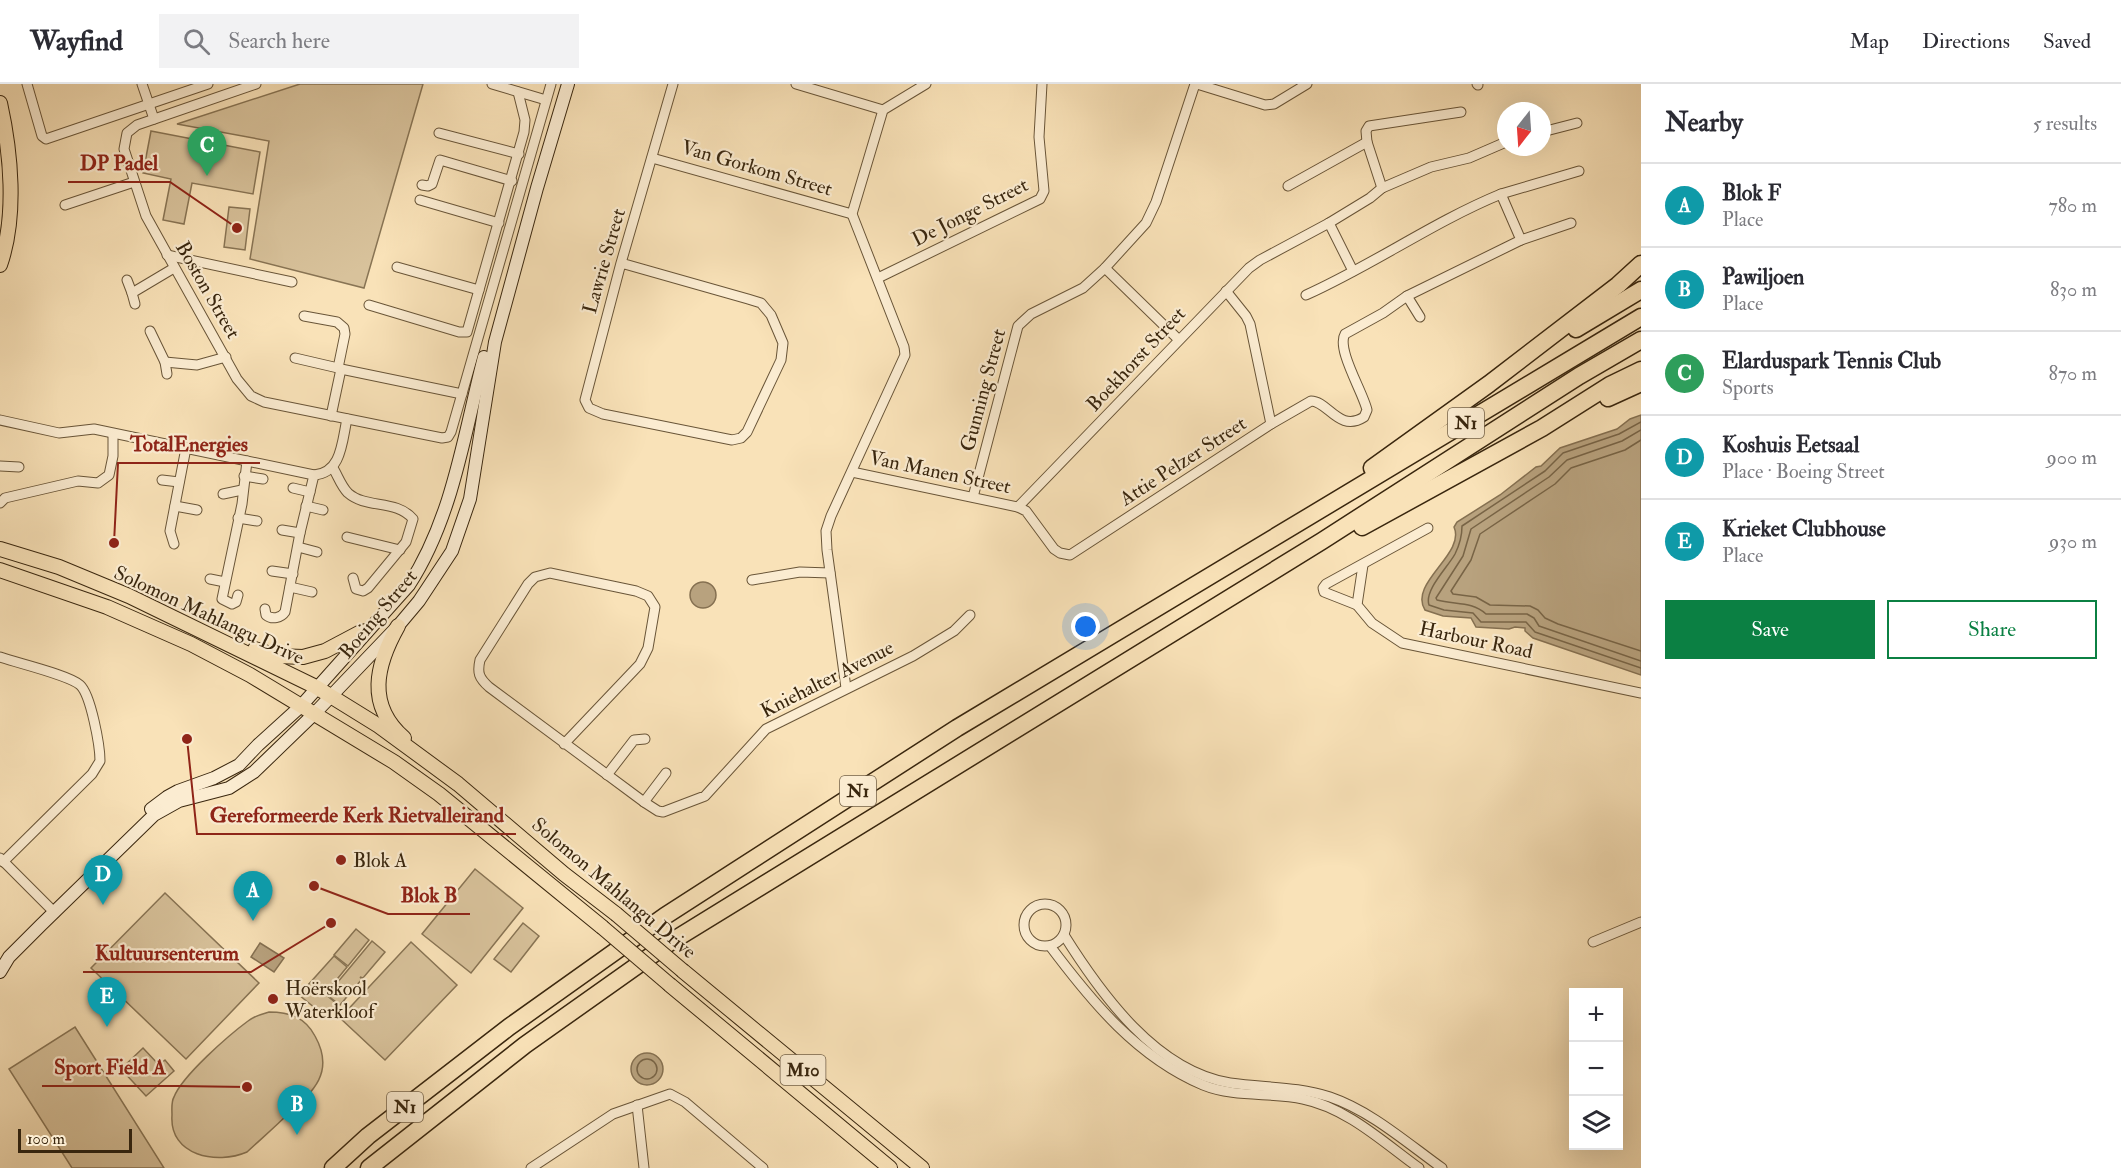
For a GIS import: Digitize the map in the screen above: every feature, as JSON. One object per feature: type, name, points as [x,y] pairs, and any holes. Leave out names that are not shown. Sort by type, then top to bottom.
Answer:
[{"type":"highway","points":[[1290,529],[1489,384],[1618,285],[1641,264]]},
{"type":"highway","points":[[1489,384],[1641,290]]},
{"type":"highway","name":"N1","points":[[333,1168],[368,1136],[500,1034],[665,916],[957,728],[1641,317]]},
{"type":"highway","name":"N1","points":[[369,1168],[525,1045],[669,943],[1322,541],[1579,376],[1641,339]]},
{"type":"highway","points":[[1158,640],[1542,428],[1610,385],[1641,370]]},
{"type":"highway","points":[[1542,428],[1641,384]]},
{"type":"main road","name":"Boeing Street","points":[[0,972],[9,957],[154,806],[178,791],[214,778],[239,765],[301,706],[366,631],[410,585],[437,533],[450,493],[483,359],[561,84]]},
{"type":"main road","name":"Boeing Street","points":[[54,911],[154,815],[179,801],[216,793],[243,781],[331,697],[398,626],[419,601],[452,551],[470,499],[493,351],[568,84]]},
{"type":"main road","points":[[0,103],[10,162],[9,220],[0,265]]},
{"type":"main road","name":"Solomon Mahlangu Drive","points":[[0,549],[59,567],[129,596],[316,687],[379,726],[458,784],[922,1168]]},
{"type":"main road","name":"Solomon Mahlangu Drive","points":[[0,570],[107,608],[191,644],[250,675],[394,762],[439,794],[602,927],[890,1168]]},
{"type":"main road","points":[[398,626],[380,665],[378,683],[382,704],[397,732],[458,784]]},
{"type":"main road","points":[[238,649],[260,650],[277,656],[303,657],[325,651],[366,631]]},
{"type":"street","points":[[27,84],[45,139],[208,84]]},
{"type":"street","points":[[142,84],[154,119]]},
{"type":"street","name":"Boston Street","points":[[256,84],[137,125],[124,138],[124,149],[146,216],[243,388],[256,399],[438,438],[446,438],[451,432],[462,394]]},
{"type":"street","points":[[492,84],[546,100]]},
{"type":"street","points":[[295,358],[462,394],[551,84]]},
{"type":"street","name":"Lawrie Street","points":[[621,263],[761,303],[771,315],[781,335],[784,350],[747,432],[741,438],[732,440],[595,412],[589,408],[585,400],[621,263],[673,84]]},
{"type":"street","points":[[796,84],[883,110]]},
{"type":"street","points":[[846,688],[826,540],[828,524],[905,355],[904,347],[852,214],[883,110],[926,84]]},
{"type":"street","name":"De Jonge Street","points":[[878,278],[1040,199],[1044,191],[1040,136],[1042,84]]},
{"type":"street","points":[[1196,84],[1265,105],[1274,104],[1307,84]]},
{"type":"street","name":"Gunning Street","points":[[973,496],[1018,326],[1031,314],[1083,288],[1105,268],[1150,216],[1196,84]]},
{"type":"street","points":[[369,305],[464,333],[469,330],[519,154],[525,124],[518,92]]},
{"type":"street","points":[[1382,188],[1367,142],[1366,131],[1369,126],[1461,112]]},
{"type":"street","points":[[1551,130],[1577,123]]},
{"type":"street","points":[[439,133],[519,154]]},
{"type":"street","points":[[1288,186],[1367,142]]},
{"type":"street","name":"Boekhorst Street","points":[[1018,507],[1249,268],[1329,223],[1382,188],[1431,166],[1470,158],[1497,146]]},
{"type":"street","name":"Van Gorkom Street","points":[[652,158],[852,214]]},
{"type":"street","points":[[422,185],[432,184],[440,160],[512,181]]},
{"type":"street","points":[[1306,295],[1337,281],[1444,220],[1502,194],[1579,171]]},
{"type":"street","points":[[65,206],[134,182]]},
{"type":"street","points":[[1502,194],[1521,240]]},
{"type":"street","points":[[420,201],[499,223]]},
{"type":"street","points":[[1329,223],[1353,271]]},
{"type":"street","points":[[1420,317],[1407,296],[1521,240],[1571,223]]},
{"type":"street","points":[[167,255],[292,282]]},
{"type":"street","points":[[398,267],[479,290]]},
{"type":"street","points":[[132,292],[174,268]]},
{"type":"street","points":[[1105,268],[1178,339]]},
{"type":"street","points":[[127,280],[135,304]]},
{"type":"street","points":[[1226,291],[1250,324],[1270,424]]},
{"type":"street","name":"Attie Pelzer Street","points":[[1070,555],[1270,424],[1311,401],[1317,401],[1340,419],[1354,420],[1364,417],[1367,410],[1366,405],[1344,352],[1343,337],[1407,296]]},
{"type":"street","points":[[304,316],[338,322],[344,328],[340,368],[331,416]]},
{"type":"street","points":[[150,331],[165,362],[167,374]]},
{"type":"street","points":[[165,362],[197,365],[226,357]]},
{"type":"street","points":[[0,420],[59,433],[89,428],[314,475],[333,468],[339,457],[347,419]]},
{"type":"street","points":[[0,503],[5,498],[49,491],[73,484],[98,487],[110,475],[113,434]]},
{"type":"street","points":[[174,544],[170,534],[186,448]]},
{"type":"street","points":[[238,595],[234,603],[229,604],[223,600],[247,461]]},
{"type":"street","points":[[0,466],[19,467]]},
{"type":"street","points":[[333,468],[343,488],[353,496],[394,507],[412,517],[413,522],[406,542],[365,590],[356,589],[353,578]]},
{"type":"street","points":[[73,484],[79,470]]},
{"type":"street","name":"Van Manen Street","points":[[852,472],[1018,507],[1026,511],[1054,549],[1070,555]]},
{"type":"street","points":[[110,475],[120,475]]},
{"type":"street","points":[[265,609],[265,614],[269,617],[277,618],[283,614],[314,475]]},
{"type":"street","points":[[244,476],[263,479]]},
{"type":"street","points":[[162,480],[179,482]]},
{"type":"street","points":[[293,488],[310,492]]},
{"type":"street","points":[[223,494],[242,490]]},
{"type":"street","points":[[175,506],[197,510]]},
{"type":"street","points":[[306,506],[323,510]]},
{"type":"street","points":[[238,518],[256,521]]},
{"type":"street","points":[[1363,565],[1357,605],[1324,592],[1323,588],[1326,584],[1428,528]]},
{"type":"street","points":[[282,530],[300,534]]},
{"type":"street","points":[[347,537],[400,550]]},
{"type":"street","points":[[298,547],[317,552]]},
{"type":"street","points":[[272,571],[293,574]]},
{"type":"street","name":"Kniehalter Avenue","points":[[564,744],[644,658],[655,607],[648,596],[636,591],[550,573],[535,577],[528,584],[480,660],[478,673],[489,687],[564,744],[644,802],[663,812],[705,796],[766,729],[913,656],[954,631],[970,615]]},
{"type":"street","points":[[752,580],[800,573],[830,573]]},
{"type":"street","points":[[210,579],[225,582]]},
{"type":"street","points":[[290,587],[312,592]]},
{"type":"street","name":"Harbour Road","points":[[1357,605],[1372,623],[1402,643],[1641,693]]},
{"type":"street","points":[[0,657],[69,679],[81,686],[88,700],[100,761],[92,774],[2,860],[54,911]]},
{"type":"street","points":[[607,775],[634,740],[645,739]]},
{"type":"street","points":[[644,802],[666,773]]},
{"type":"street","points":[[1048,905],[1060,911],[1066,923],[1064,935],[1050,946],[1032,942],[1025,933],[1025,918],[1034,907],[1048,905]]},
{"type":"street","points":[[1593,942],[1641,922]]},
{"type":"street","points":[[1064,935],[1087,972],[1124,1019],[1161,1050],[1192,1070],[1228,1083],[1288,1088],[1331,1098],[1376,1121],[1442,1168]]},
{"type":"street","points":[[1050,946],[1113,1024],[1165,1065],[1206,1086],[1227,1092],[1302,1098],[1323,1104],[1341,1112],[1419,1168]]},
{"type":"street","points":[[531,1168],[613,1114],[670,1094],[685,1102],[764,1168]]},
{"type":"street","points":[[637,1105],[644,1168]]},
{"type":"shaded area","points":[[300,84],[423,84],[364,288],[250,259],[269,141],[177,124]]},
{"type":"shaded area","points":[[151,131],[260,152],[253,194],[192,183],[184,224],[163,220],[171,179],[143,173]]},
{"type":"shaded area","points":[[229,207],[250,209],[245,250],[224,247]]},
{"type":"shaded area","points":[[475,869],[523,908],[471,973],[422,934]]},
{"type":"shaded area","points":[[165,893],[259,983],[186,1059],[91,968]]},
{"type":"shaded area","points":[[523,923],[539,936],[511,972],[494,959]]},
{"type":"shaded area","points":[[356,929],[369,940],[348,966],[334,955]]},
{"type":"shaded area","points":[[372,941],[385,952],[363,978],[360,977],[362,979],[340,1005],[327,995]]},
{"type":"shaded area","points":[[411,942],[457,985],[385,1060],[340,1018]]},
{"type":"shaded area","points":[[334,956],[347,967],[325,994],[337,1004],[326,1017],[299,995]]},
{"type":"shaded area","points":[[269,1012],[296,1017],[311,1030],[321,1049],[323,1060],[319,1080],[306,1097],[247,1152],[222,1157],[197,1154],[178,1140],[173,1129],[173,1099],[186,1078],[207,1056],[250,1019]]},
{"type":"shaded area","points":[[75,1027],[164,1168],[72,1168],[9,1069]]},
{"type":"shaded area","points":[[143,1048],[159,1065],[165,1060],[174,1071],[146,1096],[121,1069]]},
{"type":"water","points":[[1641,415],[1641,675],[1533,638],[1525,631],[1525,628],[1476,627],[1471,618],[1443,616],[1425,610],[1422,600],[1424,589],[1452,548],[1456,537],[1454,527],[1457,522],[1500,495],[1536,467],[1541,466],[1560,448],[1617,429],[1630,419]]},
{"type":"water","points":[[703,582],[712,586],[716,595],[712,604],[703,608],[694,604],[690,595],[694,586]]},
{"type":"water","points":[[260,943],[284,958],[274,972],[251,957]]},
{"type":"water","points":[[647,1053],[658,1058],[663,1069],[658,1080],[647,1085],[636,1080],[631,1069],[636,1058]]},
{"type":"place","name":"Elarduspark Tennis Club","points":[[207,176]]},
{"type":"place","name":"DP Padel","points":[[237,228]]},
{"type":"place","name":"TotalEnergies","points":[[114,543]]},
{"type":"place","name":"Gereformeerde Kerk Rietvalleirand","points":[[187,739]]},
{"type":"place","name":"Blok A","points":[[341,860]]},
{"type":"place","name":"Blok B","points":[[314,886]]},
{"type":"place","name":"Koshuis Eetsaal","points":[[103,905]]},
{"type":"place","name":"Blok F","points":[[253,921]]},
{"type":"place","name":"Kultuursenterum","points":[[331,923]]},
{"type":"place","name":"Hoërskool Waterkloof","points":[[273,999]]},
{"type":"place","name":"Krieket Clubhouse","points":[[107,1027]]},
{"type":"place","name":"Sport Field A","points":[[247,1087]]},
{"type":"place","name":"Pawiljoen","points":[[297,1135]]}]
